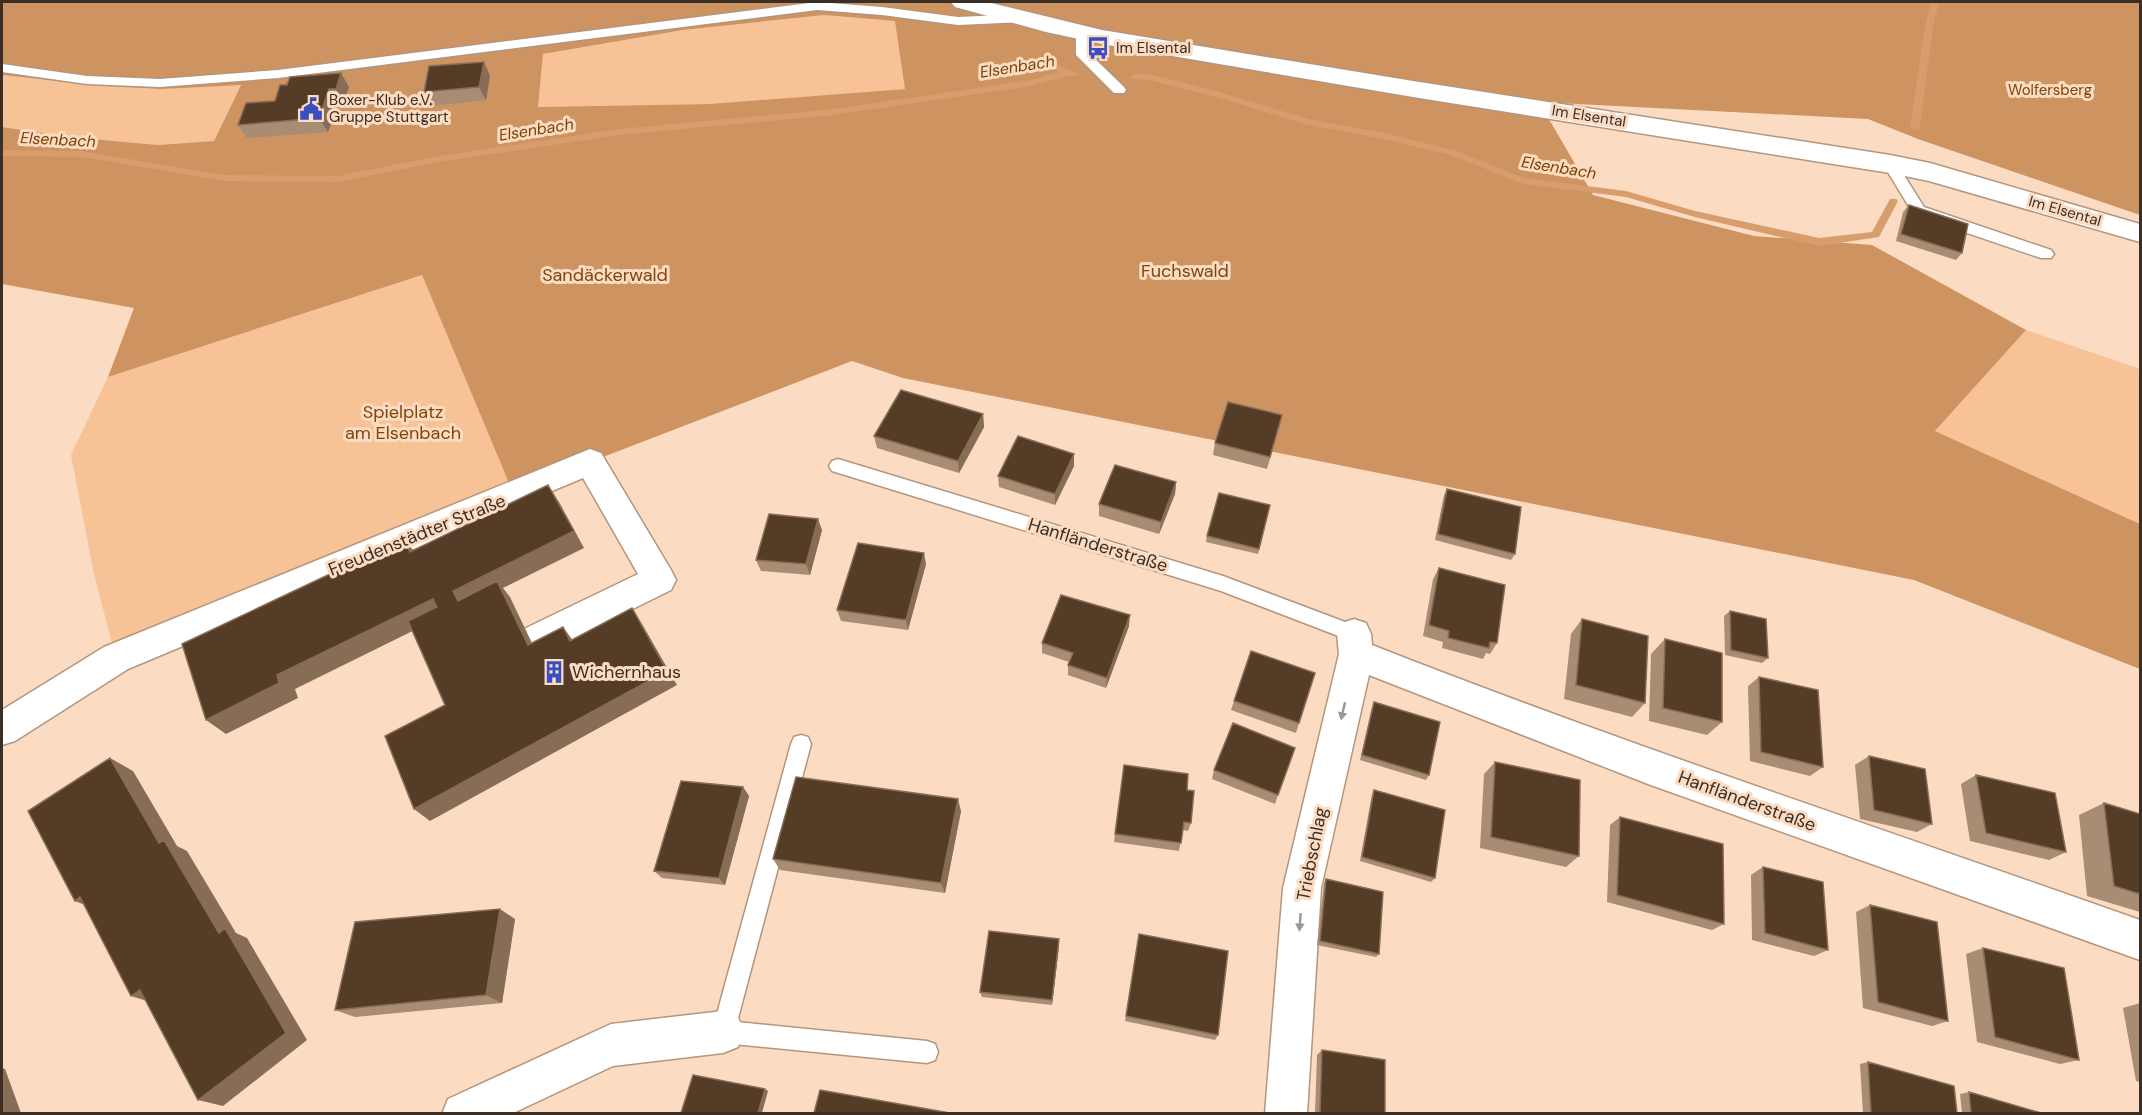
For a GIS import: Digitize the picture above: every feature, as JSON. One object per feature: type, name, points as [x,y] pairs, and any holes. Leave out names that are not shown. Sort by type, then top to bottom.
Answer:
[{"type":"street","name":"Im Elsental","points":[[963,2],[1082,33],[1425,91],[1890,164],[1930,172],[2140,233]]},
{"type":"street","name":"Freudenstädter Straße","points":[[2,729],[116,658],[590,462],[659,580],[536,640]]},
{"type":"street","name":"Hanfländerstraße","points":[[1355,644],[1437,687],[1828,831],[2140,940]]},
{"type":"street","name":"Triebschlag","points":[[1286,1113],[1302,888],[1355,644]]},
{"type":"street","points":[[463,1113],[610,1045],[723,1032]]},
{"type":"lane","points":[[2,68],[87,80],[160,83],[255,76],[817,6],[882,11],[958,21],[1023,18]]},
{"type":"lane","points":[[1082,33],[1083,55],[1119,90]]},
{"type":"lane","points":[[1890,164],[1919,210],[2046,254]]},
{"type":"lane","name":"Hanfländerstraße","points":[[838,466],[1223,584],[1355,644]]},
{"type":"lane","points":[[801,744],[723,1032],[927,1052]]},
{"type":"green space","points":[[2,2],[2140,2],[2140,215],[1918,139],[1868,119],[1539,102],[1593,195],[1754,236],[1872,245],[2026,330],[1935,431],[2140,524],[2140,669],[1914,580],[903,378],[852,361],[590,462],[514,495],[422,275],[108,377],[134,308],[2,284],[2,127],[69,137],[158,145],[214,141],[241,85],[162,89],[105,86],[2,75]],"holes":[[[824,15],[895,21],[905,89],[709,104],[538,107],[543,54],[683,30]]]},
{"type":"green space","points":[[824,15],[896,21],[906,89],[709,104],[538,107],[543,54],[683,30]]},
{"type":"green space","points":[[2,75],[105,86],[162,89],[241,84],[214,141],[158,145],[69,137],[2,127]]},
{"type":"green space","name":"Spielplatz am Elsenbach","points":[[422,275],[514,495],[116,658],[94,574],[71,455],[108,377]]},
{"type":"green space","points":[[2026,330],[2140,369],[2140,524],[1935,431]]},
{"type":"building","points":[[484,62],[479,87],[424,92],[429,66]]},
{"type":"building","points":[[341,73],[336,89],[329,89],[319,118],[238,125],[246,103],[275,101],[280,85],[287,85],[290,77]]},
{"type":"building","points":[[1909,205],[1968,224],[1962,253],[1901,234]]},
{"type":"building","points":[[901,390],[983,414],[958,461],[874,436]]},
{"type":"building","points":[[1228,402],[1282,415],[1270,457],[1215,443]]},
{"type":"building","points":[[1018,436],[1074,454],[1055,494],[998,476]]},
{"type":"building","points":[[1115,465],[1176,482],[1161,522],[1099,504]]},
{"type":"building","name":"Wichernhaus","points":[[548,485],[574,531],[453,591],[458,601],[497,581],[528,645],[563,627],[570,641],[632,608],[667,671],[414,809],[385,736],[445,705],[408,621],[437,607],[433,599],[277,675],[279,683],[206,720],[182,644],[404,539],[410,552]]},
{"type":"building","points":[[1447,489],[1521,507],[1515,554],[1438,534]]},
{"type":"building","points":[[1219,493],[1270,505],[1259,549],[1207,536]]},
{"type":"building","points":[[769,514],[818,519],[806,564],[756,560]]},
{"type":"building","points":[[858,543],[924,553],[906,620],[837,610]]},
{"type":"building","points":[[1439,568],[1505,585],[1497,643],[1490,642],[1489,648],[1448,638],[1449,631],[1429,625]]},
{"type":"building","points":[[1061,595],[1130,615],[1107,678],[1068,665],[1073,653],[1042,643]]},
{"type":"building","points":[[1730,611],[1766,619],[1768,658],[1731,650]]},
{"type":"building","points":[[1582,619],[1648,636],[1645,703],[1576,685]]},
{"type":"building","points":[[1665,639],[1722,653],[1722,722],[1663,708]]},
{"type":"building","points":[[1251,651],[1315,673],[1299,723],[1234,701]]},
{"type":"building","points":[[1759,677],[1818,690],[1823,767],[1761,752]]},
{"type":"building","points":[[1374,702],[1440,722],[1429,775],[1362,755]]},
{"type":"building","points":[[1233,723],[1295,748],[1278,795],[1214,770]]},
{"type":"building","points":[[1869,756],[1925,769],[1932,824],[1874,810]]},
{"type":"building","points":[[110,758],[159,843],[164,840],[219,933],[225,928],[286,1033],[198,1100],[140,990],[131,996],[80,897],[75,901],[28,811]]},
{"type":"building","points":[[1495,762],[1580,780],[1579,856],[1491,837]]},
{"type":"building","points":[[1124,765],[1188,774],[1187,790],[1194,791],[1191,823],[1184,822],[1181,843],[1115,834]]},
{"type":"building","points":[[1976,775],[2055,793],[2066,852],[1986,833]]},
{"type":"building","points":[[796,777],[958,799],[941,883],[773,859]]},
{"type":"building","points":[[681,781],[743,787],[719,878],[654,871]]},
{"type":"building","points":[[1374,790],[1445,810],[1435,878],[1362,857]]},
{"type":"building","points":[[2104,803],[2140,814],[2140,894],[2114,886]]},
{"type":"building","points":[[1620,817],[1723,844],[1724,924],[1617,895]]},
{"type":"building","points":[[1763,867],[1823,882],[1828,950],[1765,933]]},
{"type":"building","points":[[1326,879],[1383,892],[1379,954],[1320,941]]},
{"type":"building","points":[[1870,905],[1937,922],[1948,1021],[1878,1002]]},
{"type":"building","points":[[500,909],[486,995],[335,1010],[355,922]]},
{"type":"building","points":[[989,931],[1059,939],[1052,1000],[980,992]]},
{"type":"building","points":[[1139,934],[1228,951],[1218,1035],[1126,1016]]},
{"type":"building","points":[[1983,948],[2064,968],[2079,1060],[1995,1037]]},
{"type":"building","points":[[1322,1050],[1385,1060],[1385,1113],[1320,1113]]},
{"type":"building","points":[[1868,1062],[1954,1086],[1957,1113],[1871,1113]]},
{"type":"building","points":[[693,1075],[765,1089],[758,1113],[681,1113]]},
{"type":"building","points":[[820,1090],[950,1113],[814,1113]]},
{"type":"building","points":[[1969,1092],[2041,1113],[1971,1113]]},
{"type":"waterway","points":[[1915,127],[1929,26],[1935,2]]},
{"type":"waterway","points":[[1049,64],[1068,73]]},
{"type":"waterway","name":"Elsenbach","points":[[2,153],[82,154],[224,178],[338,179],[439,159],[619,132],[833,112],[1031,83],[1068,73]]},
{"type":"waterway","name":"Elsenbach","points":[[1068,73],[1075,74]]},
{"type":"waterway","name":"Elsenbach","points":[[1134,77],[1150,77],[1308,122],[1389,137],[1457,154],[1523,181],[1626,194],[1695,214],[1819,242],[1875,235],[1893,201]]},
{"type":"place","name":"Im Elsental","points":[[1098,48]]},
{"type":"place","name":"Boxer-Klub e.V. Gruppe Stuttgart","points":[[311,109]]},
{"type":"place","name":"Wichernhaus","points":[[554,672]]},
{"type":"park label","name":"Wolfersberg","points":[[2050,90]]},
{"type":"park label","name":"Fuchswald","points":[[1185,271]]},
{"type":"park label","name":"Sandäckerwald","points":[[605,275]]}]
